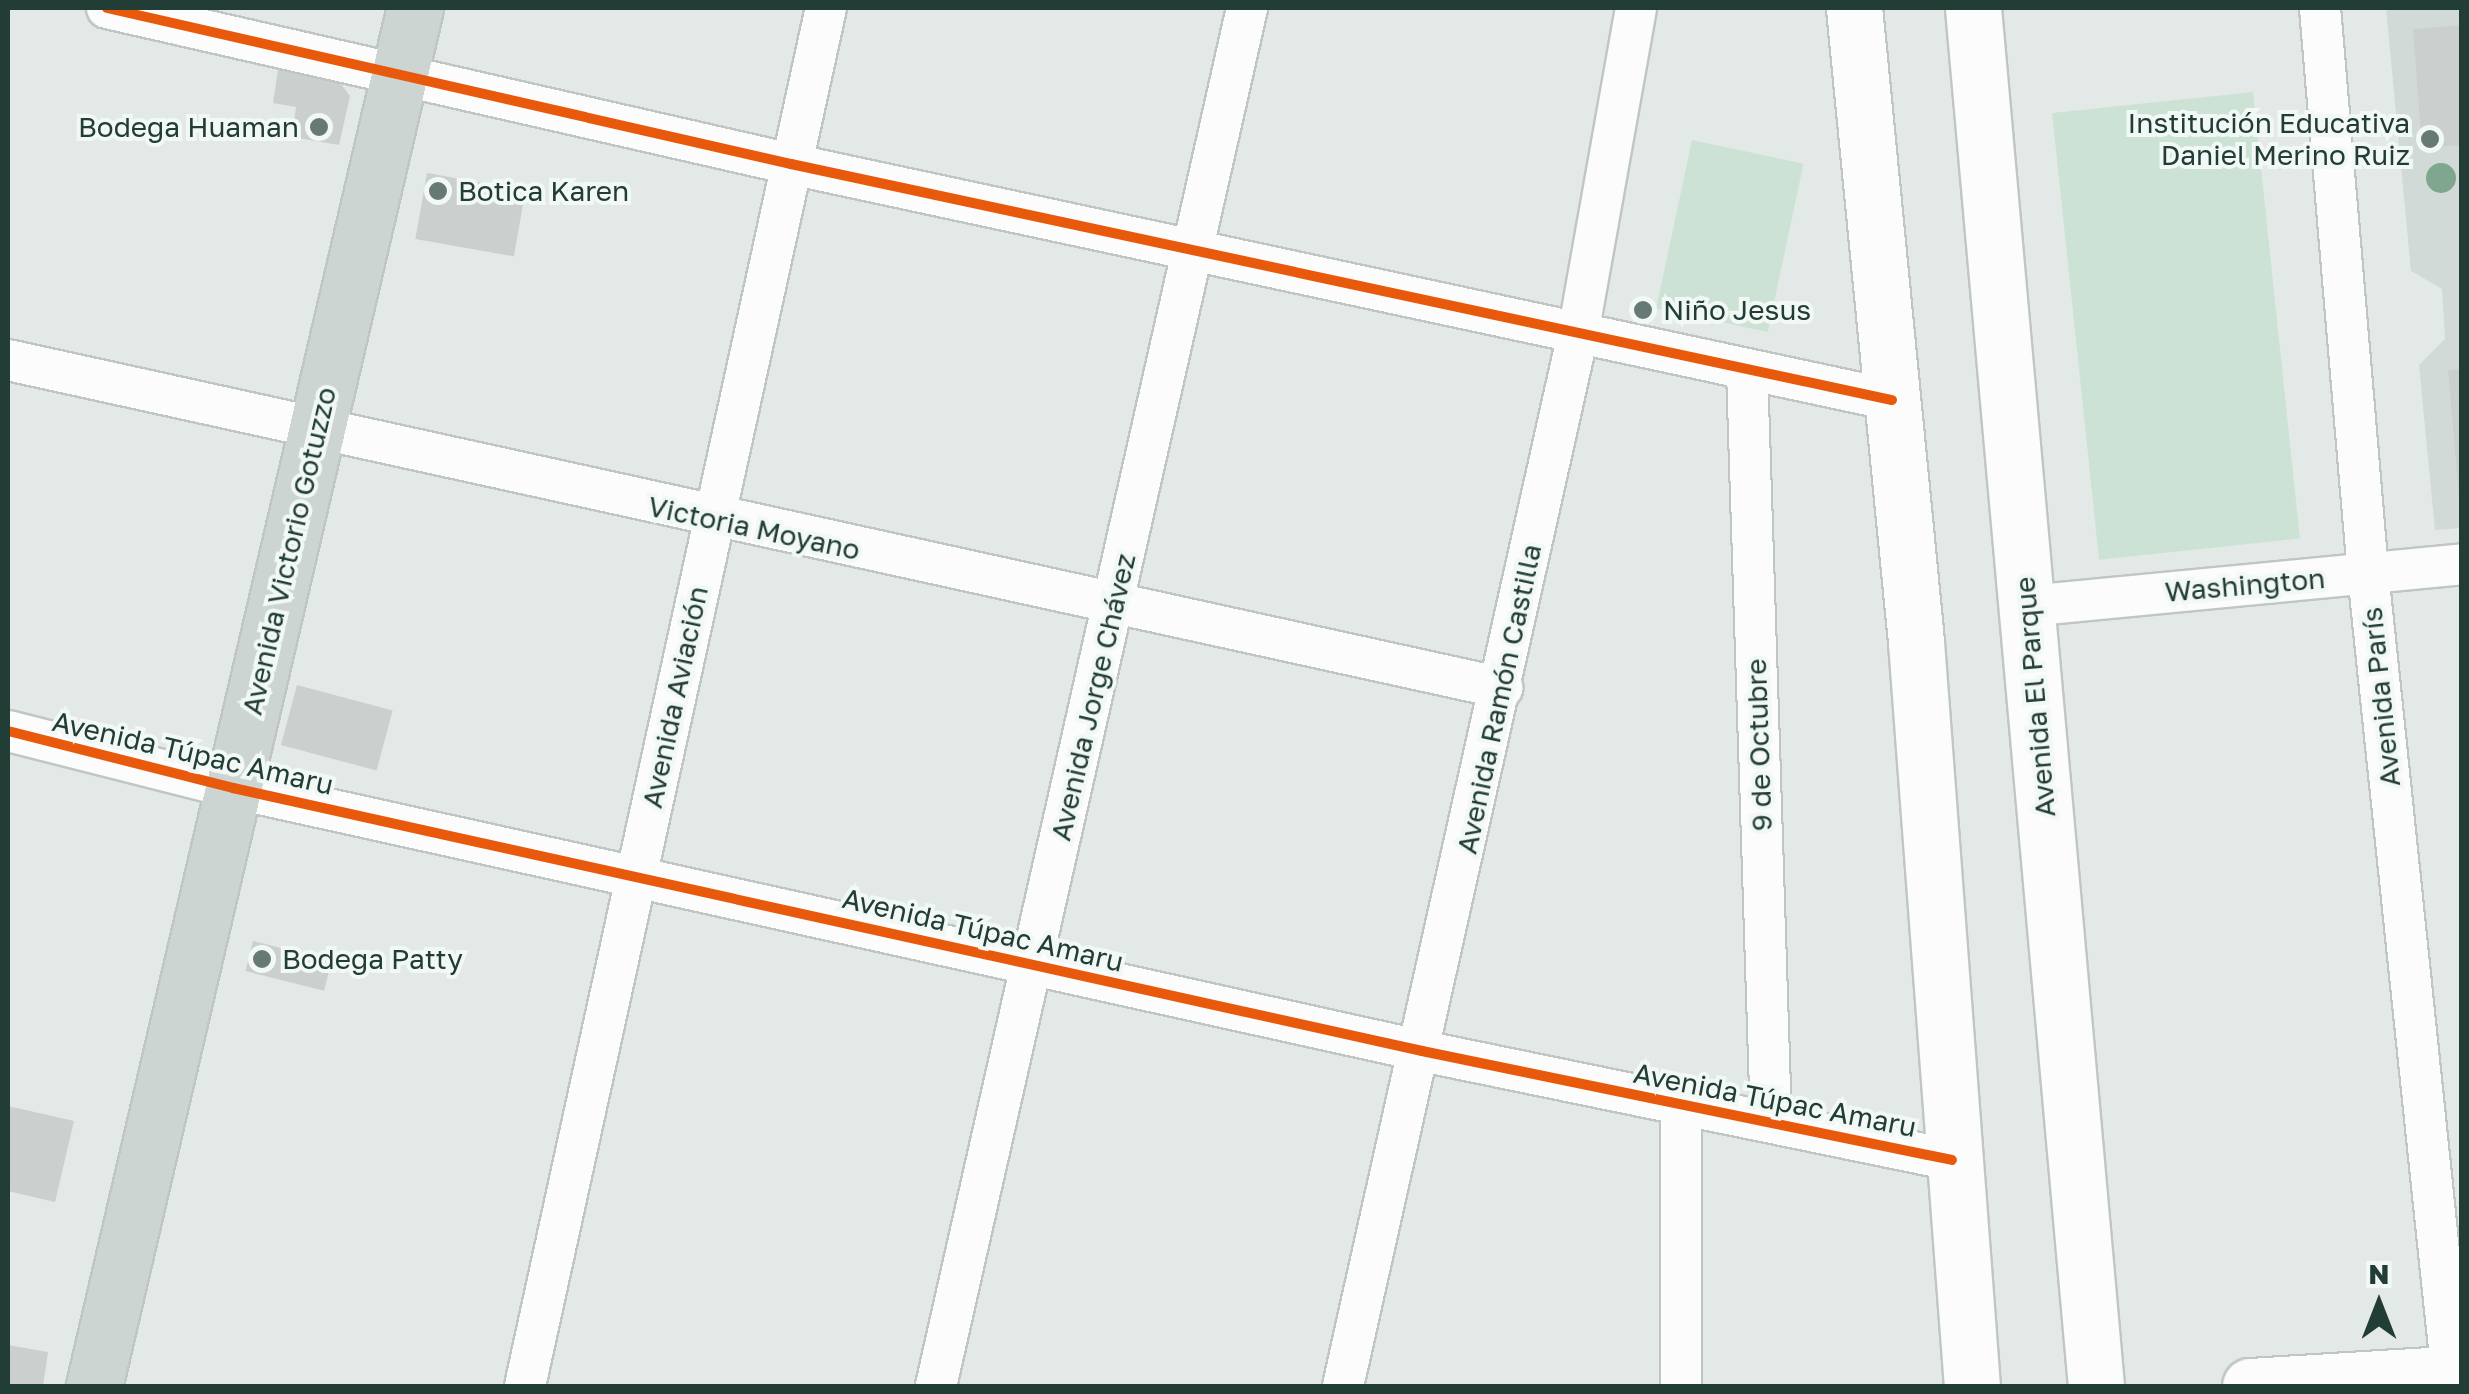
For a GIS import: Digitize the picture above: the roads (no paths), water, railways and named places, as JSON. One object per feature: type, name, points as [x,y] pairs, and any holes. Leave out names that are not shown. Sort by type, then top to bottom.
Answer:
[{"type":"main road","name":"Avenida Victorio Gotuzzo","points":[[94,1386],[415,8]]},
{"type":"street","points":[[106,8],[791,164],[1892,400]]},
{"type":"street","name":"Avenida Aviación","points":[[525,1386],[826,8]]},
{"type":"street","name":"Avenida Jorge Chávez","points":[[936,1386],[1248,8]]},
{"type":"street","name":"Avenida Ramón Castilla","points":[[1344,1386],[1422,1051],[1578,334],[1636,8]]},
{"type":"street","points":[[1854,8],[1892,400],[1972,1386]]},
{"type":"street","name":"Avenida El Parque","points":[[1973,8],[2096,1386]]},
{"type":"street","name":"Avenida París","points":[[2320,8],[2368,573],[2455,1378]]},
{"type":"street","name":"Victoria Moyano","points":[[8,360],[714,520],[1502,688]]},
{"type":"street","name":"9 de Octubre","points":[[1747,370],[1771,1121]]},
{"type":"street","name":"Washington","points":[[2028,606],[2462,564]]},
{"type":"street","name":"Avenida Túpac Amaru","points":[[8,731],[233,788],[1422,1051],[1952,1160]]},
{"type":"street","points":[[1681,1104],[1682,1386]]},
{"type":"street","points":[[2250,1386],[2455,1378]]},
{"type":"place","name":"Bodega Huaman","points":[[319,127]]},
{"type":"place","name":"Institución Educativa Daniel Merino Ruiz","points":[[2430,139]]},
{"type":"place","name":"Botica Karen","points":[[438,191]]},
{"type":"place","name":"Niño Jesus","points":[[1643,310]]},
{"type":"place","name":"Bodega Patty","points":[[262,959]]}]
